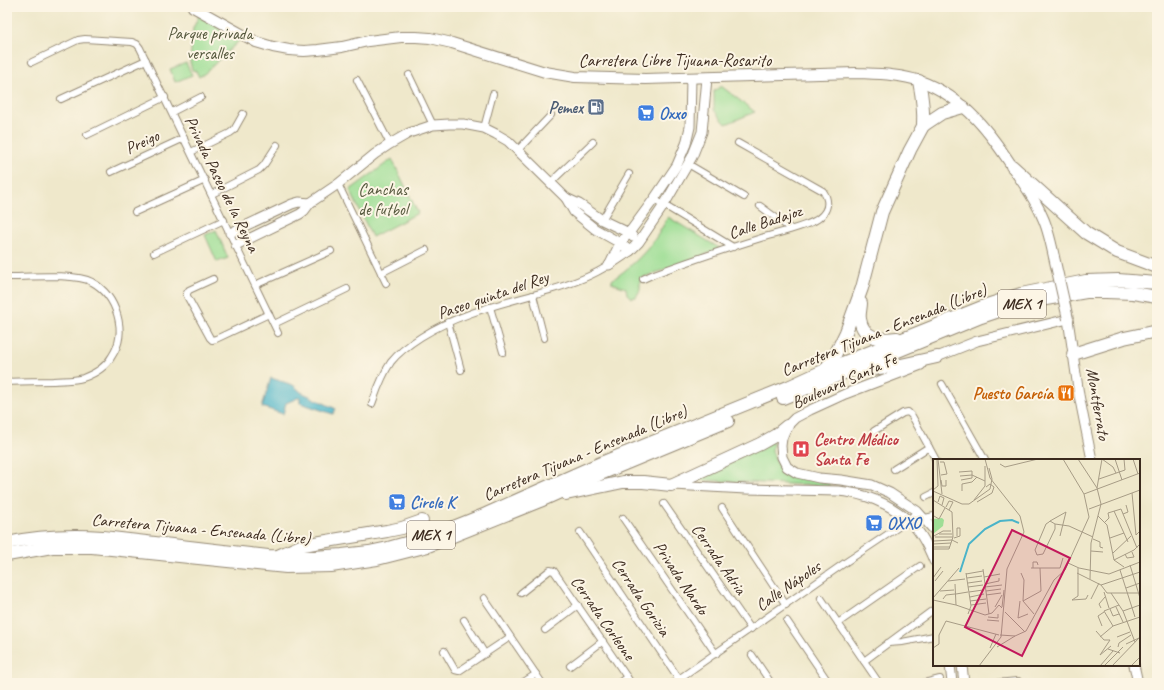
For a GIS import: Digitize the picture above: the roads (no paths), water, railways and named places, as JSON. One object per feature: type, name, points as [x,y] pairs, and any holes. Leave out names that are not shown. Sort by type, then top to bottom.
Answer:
[{"type":"highway","points":[[919,81],[923,101],[923,126]]},
{"type":"highway","points":[[825,370],[831,363],[842,343],[862,288],[882,212],[910,150],[923,126],[934,117],[942,113],[964,107]]},
{"type":"highway","points":[[1012,166],[1086,233],[1117,252],[1157,267]]},
{"type":"highway","name":"Carretera Tijuana - Ensenada (Libre)","points":[[7,543],[52,536],[104,537],[277,556],[314,557],[356,554],[388,548],[424,538],[486,514],[601,463],[774,393],[825,370],[987,305],[1021,294],[1086,281],[1118,280],[1157,283]]},
{"type":"highway","points":[[862,288],[861,324],[869,335],[881,339],[907,338]]},
{"type":"highway","name":"Carretera Tijuana - Ensenada (Libre)","points":[[7,555],[52,547],[92,547],[286,567],[318,567],[348,564],[394,556],[428,546],[540,501],[598,475],[968,322],[1023,303],[1086,292],[1133,293],[1157,297]]},
{"type":"highway","points":[[1073,354],[1124,338],[1157,331]]},
{"type":"highway","points":[[845,373],[901,365],[937,357]]},
{"type":"highway","points":[[540,501],[623,482],[671,484],[760,444],[776,435],[787,426]]},
{"type":"highway","points":[[277,556],[302,545],[402,528],[422,521]]},
{"type":"main road","name":"Carretera Libre Tijuana-Rosarito","points":[[193,7],[256,42],[288,50],[318,50],[342,47],[368,41],[401,37],[416,37],[430,38],[452,43],[545,72],[575,77],[645,79],[856,73],[883,74],[906,77],[919,81],[932,86],[964,107],[980,122],[994,139],[1039,209],[1044,218],[1068,320]]},
{"type":"street","name":"Privada Paseo de la Reyna","points":[[32,62],[78,40],[85,39],[132,42],[140,48],[278,333]]},
{"type":"street","points":[[61,100],[146,60]]},
{"type":"street","points":[[408,75],[433,125]]},
{"type":"street","points":[[609,265],[620,243],[654,199],[677,165],[686,144],[690,127],[691,78]]},
{"type":"street","points":[[609,265],[630,251],[639,242],[664,205],[688,164],[702,132],[708,78]]},
{"type":"street","points":[[357,80],[390,144]]},
{"type":"street","points":[[484,128],[494,94]]},
{"type":"street","points":[[87,135],[165,97]]},
{"type":"street","points":[[172,112],[201,97]]},
{"type":"street","points":[[191,152],[230,133],[234,130],[243,114]]},
{"type":"street","points":[[518,150],[551,115]]},
{"type":"street","points":[[236,245],[300,214],[310,203],[338,184],[359,166],[390,144],[409,133],[433,125],[463,124],[484,128],[508,141],[566,198],[574,212],[595,229],[620,243],[630,251]]},
{"type":"street","name":"Preigo","points":[[111,172],[184,138]]},
{"type":"street","points":[[551,182],[593,142]]},
{"type":"street","name":"Calle Badajoz","points":[[643,279],[733,246],[805,225],[818,219],[823,213],[828,200],[823,191],[738,143]]},
{"type":"street","points":[[686,144],[697,146]]},
{"type":"street","points":[[212,194],[259,170],[277,145]]},
{"type":"street","points":[[688,164],[744,197]]},
{"type":"street","points":[[602,220],[629,174]]},
{"type":"street","points":[[135,212],[205,180]]},
{"type":"street","points":[[338,184],[386,283]]},
{"type":"street","points":[[566,198],[579,204],[602,220],[629,233],[639,242]]},
{"type":"street","points":[[654,199],[733,246]]},
{"type":"street","points":[[230,233],[292,204],[299,202],[310,203]]},
{"type":"street","points":[[760,206],[791,229]]},
{"type":"street","points":[[154,253],[224,220]]},
{"type":"street","points":[[381,273],[426,250]]},
{"type":"street","points":[[255,285],[331,251]]},
{"type":"street","name":"Paseo quinta del Rey","points":[[372,404],[383,374],[391,363],[410,344],[427,333],[448,322],[490,307],[593,276],[609,265]]},
{"type":"street","points":[[7,277],[80,278],[91,282],[101,288],[110,299],[117,312],[120,329],[117,346],[112,357],[104,366],[93,374],[81,379],[7,382]]},
{"type":"street","points":[[213,279],[190,290],[187,293],[187,296],[212,340],[269,314]]},
{"type":"street","points":[[274,324],[347,289]]},
{"type":"street","points":[[533,295],[544,338]]},
{"type":"street","points":[[490,307],[503,352]]},
{"type":"street","name":"Montferrato","points":[[1068,320],[1078,395],[1092,459]]},
{"type":"street","name":"Boulevard Santa Fe","points":[[933,529],[925,518],[917,511],[890,493],[872,485],[819,478],[797,473],[787,467],[782,457],[781,446],[782,438],[787,426],[795,418],[845,394],[920,365],[976,341],[1068,320]]},
{"type":"street","points":[[448,322],[461,370]]},
{"type":"street","points":[[942,384],[984,459]]},
{"type":"street","points":[[874,431],[903,413],[908,412],[935,459]]},
{"type":"street","points":[[894,469],[929,447]]},
{"type":"street","points":[[838,491],[842,480]]},
{"type":"street","points":[[671,484],[746,489],[848,492],[877,501],[898,512],[909,520],[919,532],[933,559]]},
{"type":"street","points":[[926,497],[933,494]]},
{"type":"street","name":"Cerrada Adria","points":[[664,504],[751,629]]},
{"type":"street","points":[[722,508],[786,605]]},
{"type":"street","name":"Calle Nápoles","points":[[673,683],[909,520],[917,511]]},
{"type":"street","points":[[925,518],[933,516]]},
{"type":"street","name":"Privada Nardo","points":[[623,518],[716,654]]},
{"type":"street","name":"Cerrada Gorizia","points":[[580,532],[679,679]]},
{"type":"street","points":[[838,623],[920,566]]},
{"type":"street","name":"Cerrada Corleone","points":[[521,593],[552,570],[554,571],[631,683]]},
{"type":"street","points":[[484,598],[542,683]]},
{"type":"street","points":[[821,598],[879,683]]},
{"type":"street","points":[[545,630],[578,606]]},
{"type":"street","points":[[864,661],[933,610]]},
{"type":"street","points":[[464,620],[485,654]]},
{"type":"street","points":[[787,621],[829,683]]},
{"type":"street","points":[[888,643],[933,636]]},
{"type":"street","points":[[444,651],[455,670],[458,672],[510,637]]},
{"type":"street","points":[[570,666],[603,641]]},
{"type":"street","points":[[752,655],[771,683]]},
{"type":"street","points":[[950,666],[952,683]]},
{"type":"street","points":[[962,666],[964,683]]},
{"type":"street","points":[[1134,666],[1138,683]]},
{"type":"street","points":[[522,683],[536,674]]},
{"type":"street","points":[[619,683],[627,677]]},
{"type":"street","points":[[924,683],[940,679]]},
{"type":"street","points":[[996,683],[1018,681]]},
{"type":"water","points":[[271,378],[293,385],[301,392],[336,409],[333,414],[300,403],[300,397],[286,403],[283,414],[262,407]]},
{"type":"place","name":"Pemex","points":[[596,107]]},
{"type":"place","name":"Oxxo","points":[[646,113]]},
{"type":"place","name":"Puesto García","points":[[1066,393]]},
{"type":"place","name":"Centro Médico Santa Fe","points":[[801,449]]},
{"type":"place","name":"Circle K","points":[[397,502]]},
{"type":"place","name":"OXXO","points":[[874,523]]},
{"type":"park label","name":"Parque privada versalles","points":[[210,43]]},
{"type":"park label","name":"Canchas de futbol","points":[[383,199]]}]
